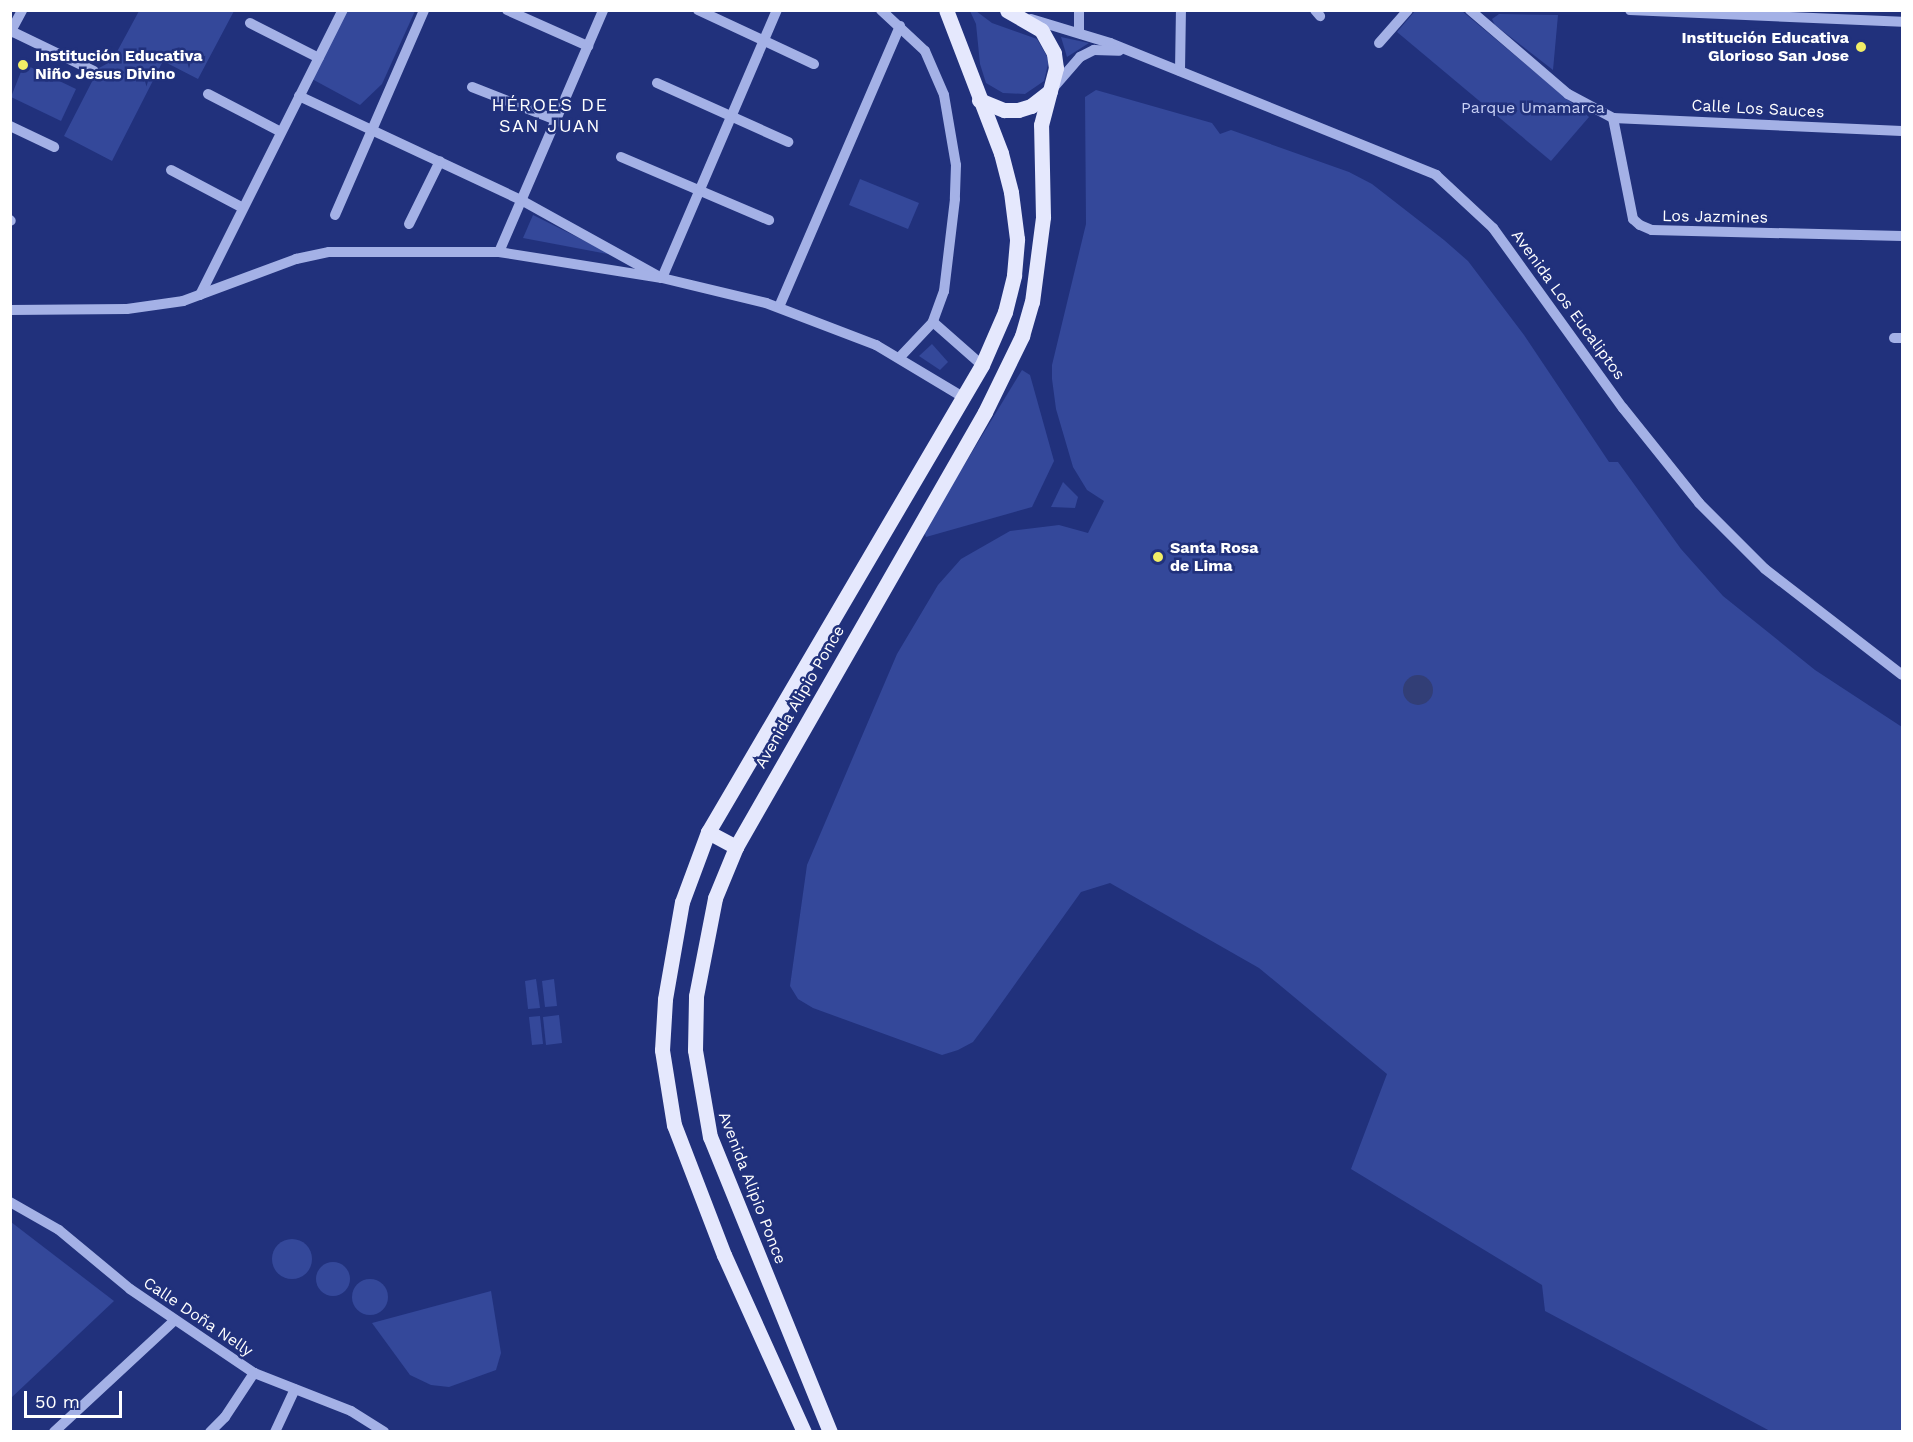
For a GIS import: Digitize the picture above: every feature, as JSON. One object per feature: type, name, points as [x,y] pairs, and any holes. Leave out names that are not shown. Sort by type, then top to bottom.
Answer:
[{"type":"main road","name":"Avenida Alipio Ponce","points":[[804,1431],[687,1165],[665,1085],[662,1050],[670,959],[682,902],[708,832],[982,365],[1005,312],[1014,275],[1017,239],[1000,153],[946,10]]},
{"type":"main road","name":"Avenida Alipio Ponce","points":[[830,1431],[710,1137],[701,1098],[695,1050],[696,996],[715,898],[736,847],[1014,357],[1032,302],[1043,217],[1039,147],[1056,68],[1048,40],[1030,22],[1012,13]]},
{"type":"main road","points":[[980,100],[1004,110],[1018,110],[1031,106],[1052,89]]},
{"type":"main road","points":[[708,832],[736,847]]},
{"type":"street","points":[[22,10],[11,32],[94,71]]},
{"type":"street","points":[[200,295],[343,10]]},
{"type":"street","points":[[335,215],[424,10]]},
{"type":"street","points":[[507,10],[588,46]]},
{"type":"street","points":[[499,252],[603,10]]},
{"type":"street","points":[[662,278],[777,10]]},
{"type":"street","points":[[881,10],[900,26],[932,64],[944,95],[956,165],[944,291],[933,322],[900,357]]},
{"type":"street","points":[[1079,10],[1079,33]]},
{"type":"street","points":[[1180,71],[1181,10]]},
{"type":"street","points":[[1379,43],[1408,10]]},
{"type":"street","points":[[1470,10],[1568,94],[1613,118]]},
{"type":"street","points":[[1630,10],[1902,22]]},
{"type":"street","points":[[700,11],[765,39],[814,64]]},
{"type":"street","name":"Avenida Los Eucaliptos","points":[[1012,13],[1079,33],[1180,71],[1402,159],[1436,175],[1470,203],[1493,228],[1623,408],[1699,503],[1766,569],[1902,675]]},
{"type":"street","points":[[250,23],[319,58]]},
{"type":"street","points":[[778,307],[900,26]]},
{"type":"street","name":"Avenida Los Eucaliptos","points":[[1052,89],[1070,66],[1094,50],[1140,56]]},
{"type":"street","points":[[657,83],[788,142]]},
{"type":"street","points":[[472,87],[556,120]]},
{"type":"street","points":[[208,94],[281,132]]},
{"type":"street","points":[[299,96],[521,200],[662,278]]},
{"type":"street","name":"Calle Los Sauces","points":[[1613,118],[1902,131]]},
{"type":"street","name":"Los Jazmines","points":[[1613,118],[1633,219],[1652,230],[1902,236]]},
{"type":"street","points":[[10,126],[54,147]]},
{"type":"street","points":[[621,157],[769,220]]},
{"type":"street","points":[[409,224],[440,161]]},
{"type":"street","points":[[171,170],[243,208]]},
{"type":"street","points":[[11,309],[127,309],[200,295],[297,260],[329,252],[499,252],[662,278],[778,307],[900,357],[963,396]]},
{"type":"street","points":[[933,322],[982,365]]},
{"type":"street","name":"Calle Doña Nelly","points":[[10,1202],[59,1230],[175,1320],[254,1373],[351,1411],[384,1431]]},
{"type":"street","points":[[54,1431],[175,1320]]},
{"type":"street","points":[[210,1431],[225,1417],[254,1373]]},
{"type":"street","points":[[275,1431],[295,1389]]},
{"type":"green space","points":[[139,11],[234,11],[198,79],[163,61],[112,161],[64,136],[99,68],[112,61]]},
{"type":"green space","points":[[346,11],[415,11],[382,84],[360,105],[312,79]]},
{"type":"green space","points":[[970,11],[976,11],[992,23],[1037,39],[1049,60],[1044,81],[1025,94],[1003,93],[986,83],[980,64],[976,24]]},
{"type":"green space","name":"Parque Umamarca","points":[[1415,11],[1462,11],[1589,117],[1551,161],[1397,32]]},
{"type":"green space","points":[[1499,14],[1558,15],[1553,70],[1495,25],[1492,19]]},
{"type":"green space","points":[[1061,37],[1089,43],[1067,57]]},
{"type":"green space","points":[[24,64],[76,89],[61,121],[11,97]]},
{"type":"green space","points":[[1096,90],[1212,123],[1220,134],[1231,130],[1349,172],[1372,184],[1444,240],[1468,261],[1524,335],[1609,462],[1618,462],[1681,549],[1723,596],[1815,670],[1902,727],[1902,1431],[1770,1431],[1545,1311],[1542,1285],[1351,1169],[1387,1074],[1259,968],[1110,883],[1081,892],[973,1042],[958,1050],[942,1055],[813,1008],[798,999],[790,986],[807,865],[897,654],[938,585],[961,559],[1010,531],[1059,525],[1088,533],[1104,501],[1087,490],[1073,467],[1056,409],[1052,379],[1052,365],[1086,224],[1085,97]]},
{"type":"green space","points":[[860,179],[919,203],[908,229],[849,205]]},
{"type":"green space","points":[[533,215],[613,255],[523,238]]},
{"type":"green space","points":[[932,344],[948,362],[940,370],[919,356]]},
{"type":"green space","points":[[1022,370],[1030,375],[1054,461],[1032,507],[926,537],[924,531]]},
{"type":"green space","points":[[1063,482],[1078,497],[1075,508],[1051,507]]},
{"type":"green space","points":[[536,979],[540,1008],[528,1009],[525,981]]},
{"type":"green space","points":[[554,979],[557,1006],[545,1007],[542,981]]},
{"type":"green space","points":[[559,1015],[562,1043],[546,1045],[543,1017]]},
{"type":"green space","points":[[540,1016],[543,1044],[532,1045],[529,1017]]},
{"type":"green space","points":[[11,1222],[114,1301],[11,1398]]},
{"type":"green space","points":[[292,1239],[300,1240],[306,1245],[311,1251],[311,1267],[306,1273],[300,1278],[292,1279],[284,1278],[278,1273],[273,1267],[272,1259],[273,1251],[278,1245],[284,1240]]},
{"type":"green space","points":[[333,1262],[345,1267],[350,1279],[345,1291],[333,1296],[321,1291],[316,1279],[321,1267]]},
{"type":"green space","points":[[370,1279],[383,1284],[388,1297],[383,1310],[370,1315],[357,1310],[352,1297],[357,1284]]},
{"type":"green space","points":[[491,1291],[501,1353],[496,1370],[449,1387],[431,1385],[410,1375],[372,1323]]},
{"type":"shaded area","points":[[1418,675],[1429,679],[1433,690],[1429,701],[1418,705],[1407,701],[1403,690],[1407,679]]},
{"type":"place","name":"Institución Educativa Glorioso San Jose","points":[[1861,47]]},
{"type":"place","name":"Institución Educativa Niño Jesus Divino","points":[[23,65]]},
{"type":"place","name":"Santa Rosa de Lima","points":[[1158,557]]},
{"type":"district","name":"HÉROES DE SAN JUAN","points":[[550,116]]}]
